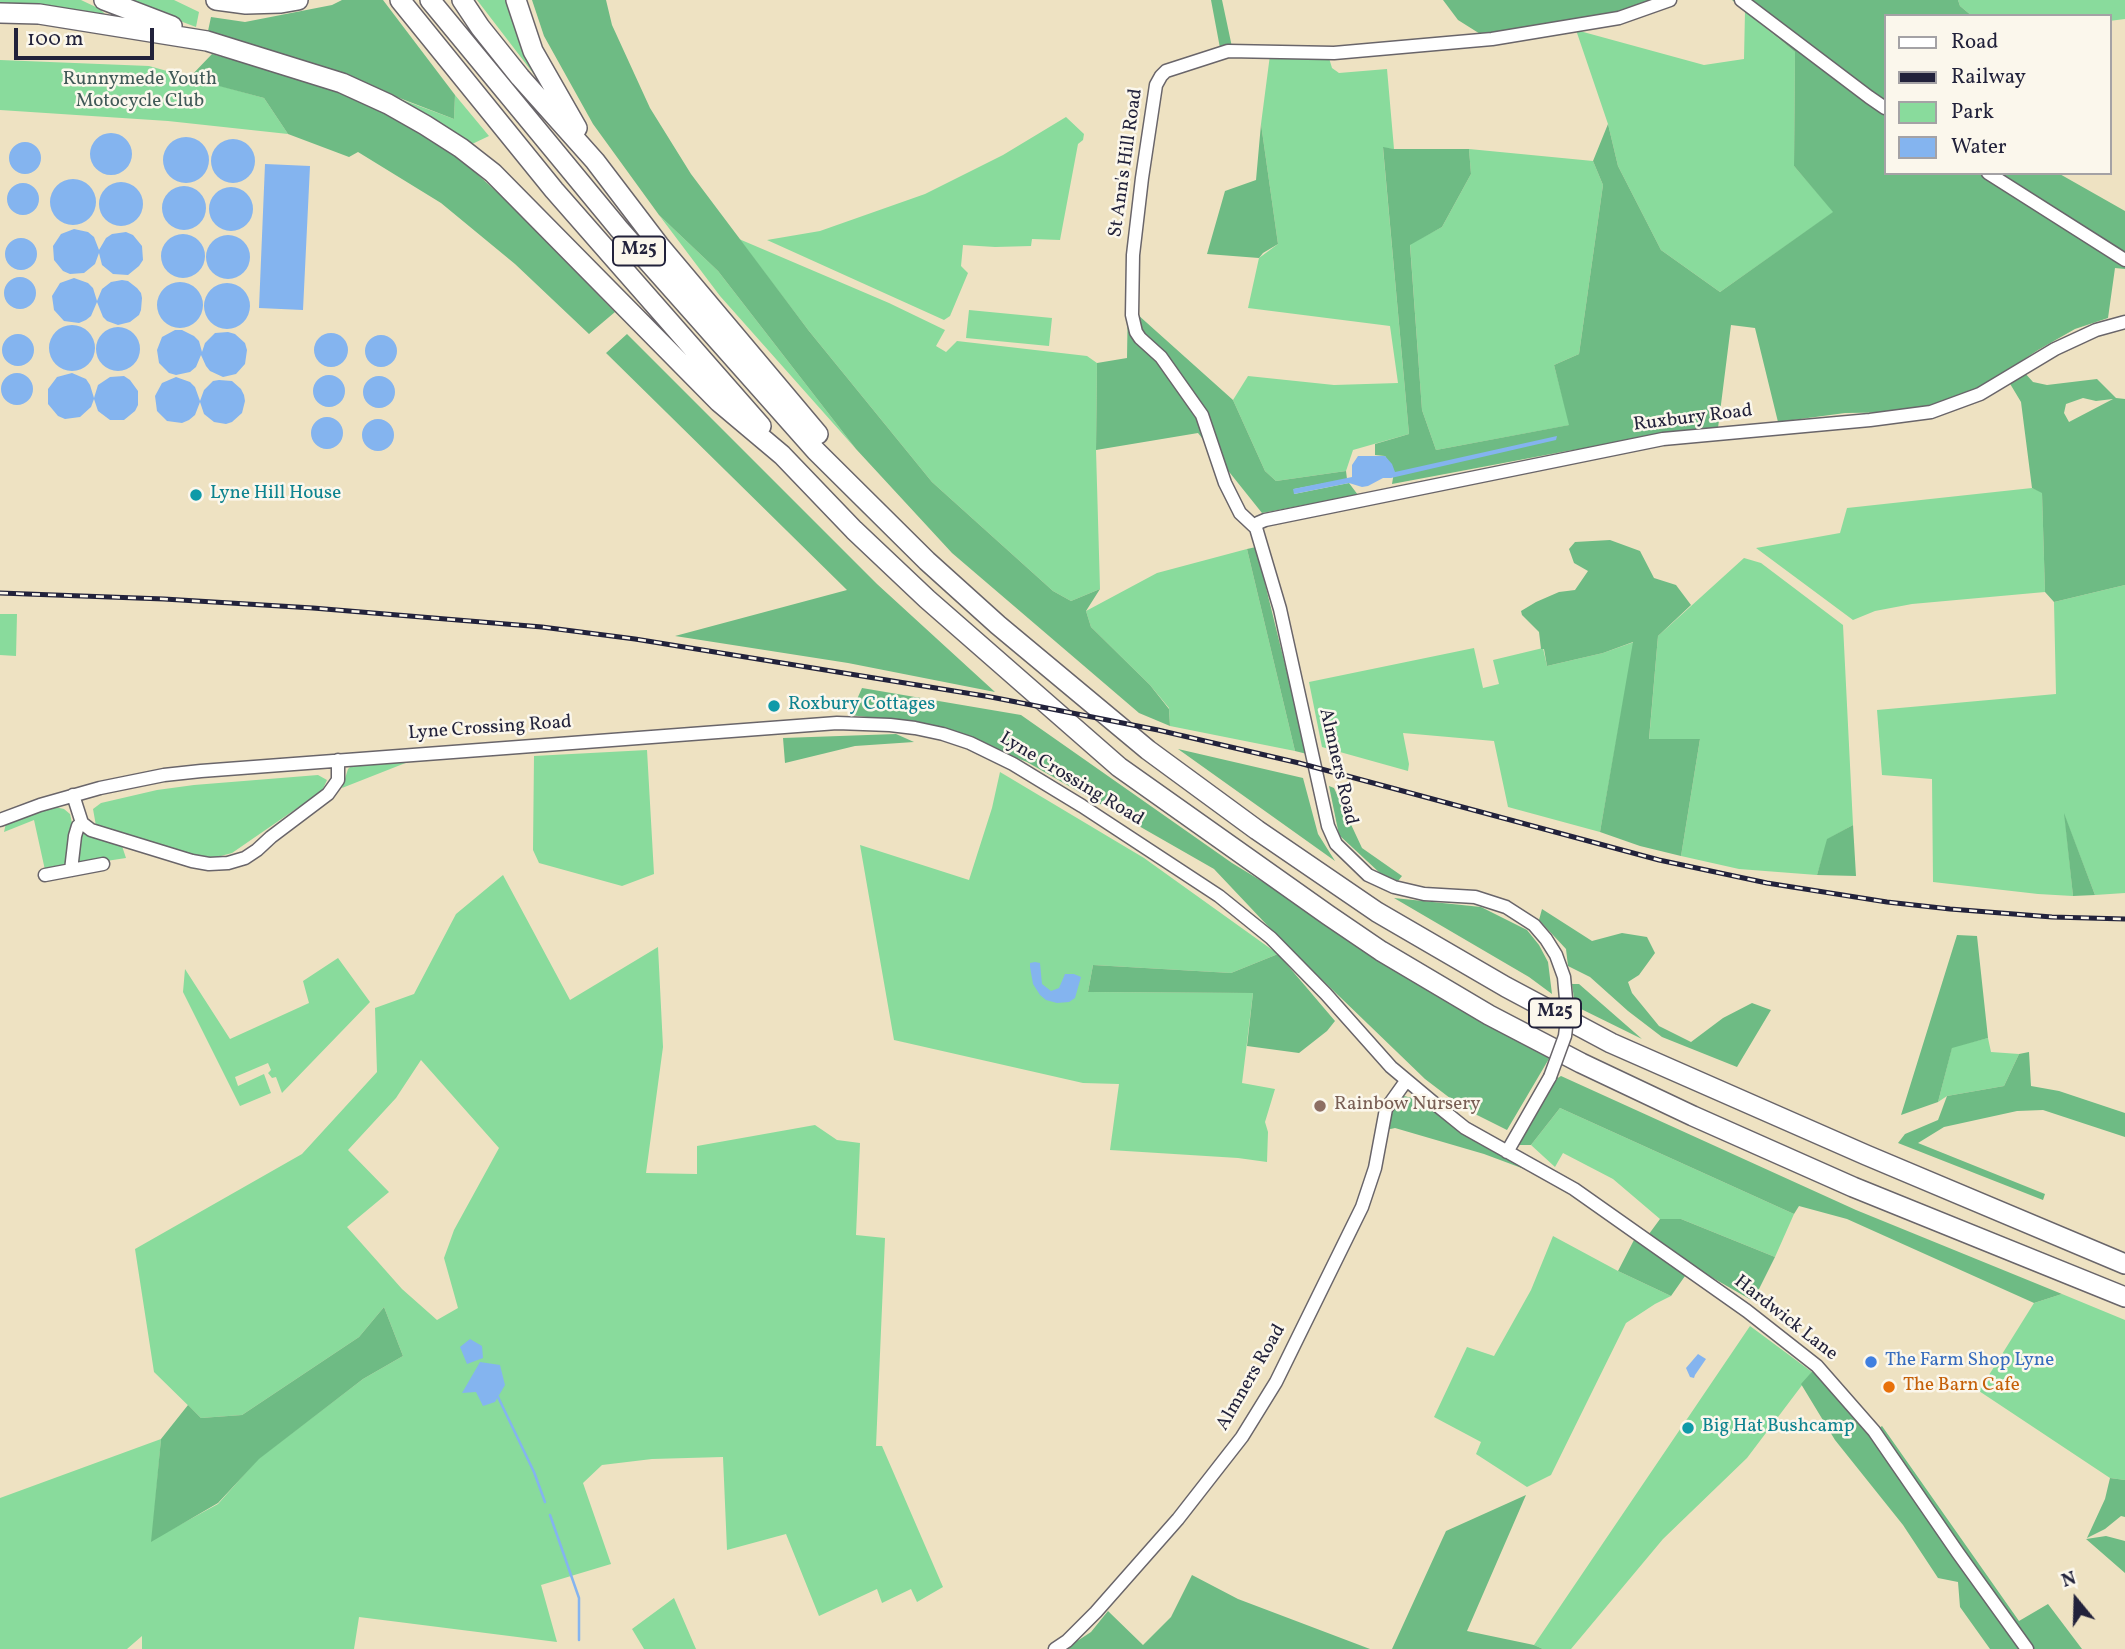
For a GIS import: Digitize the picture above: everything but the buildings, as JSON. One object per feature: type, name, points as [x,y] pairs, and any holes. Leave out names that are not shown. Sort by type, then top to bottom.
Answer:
[{"type":"highway","points":[[104,0],[207,41],[342,83],[416,119],[461,148],[493,173],[527,206],[719,402],[782,455]]},
{"type":"highway","points":[[216,0],[246,4],[298,0]]},
{"type":"highway","name":"M25","points":[[400,0],[554,190],[759,422],[782,455],[854,530],[927,599],[1119,767],[1381,951],[1489,1015],[1581,1063],[1853,1187],[2125,1297]]},
{"type":"highway","name":"M25","points":[[430,0],[619,229],[816,451],[927,561],[998,625],[1148,750],[1256,830],[1377,912],[1506,987],[1611,1043],[1866,1155],[2125,1264]]},
{"type":"highway","points":[[462,0],[520,77],[595,161],[659,244],[824,442],[859,492]]},
{"type":"highway","points":[[516,0],[533,51],[595,161]]},
{"type":"highway","points":[[0,13],[39,14],[207,41]]},
{"type":"street","name":"St Ann's Hill Road","points":[[1256,528],[1240,513],[1225,483],[1202,415],[1161,357],[1140,338],[1132,315],[1133,255],[1142,178],[1156,85],[1161,76],[1174,68],[1228,51],[1334,52],[1457,43],[1619,18],[1670,0]]},
{"type":"street","points":[[1741,0],[1884,107]]},
{"type":"street","points":[[1992,175],[2125,260]]},
{"type":"street","name":"Ruxbury Road","points":[[1256,528],[1258,523],[1265,520],[1663,439],[1870,421],[1931,412],[1980,394],[2065,344],[2096,330],[2125,322]]},
{"type":"street","name":"Almners Road","points":[[1256,528],[1280,609],[1325,814],[1336,844],[1368,875],[1394,887],[1424,894],[1475,897],[1506,907],[1534,925],[1556,955],[1564,976],[1568,1011],[1564,1036],[1550,1077],[1507,1152]]},
{"type":"street","name":"Lyne Crossing Road","points":[[0,820],[72,795],[164,775],[837,723],[890,724],[943,734],[970,743],[1013,764],[1219,896],[1286,952],[1406,1081],[1465,1128],[1507,1152]]},
{"type":"street","points":[[72,795],[82,823],[96,832],[192,861],[228,863],[245,858],[257,850],[328,793],[339,776],[338,760]]},
{"type":"street","points":[[71,870],[75,836],[82,823]]},
{"type":"street","points":[[45,875],[103,864]]},
{"type":"street","name":"Almners Road","points":[[1055,1649],[1096,1612],[1178,1519],[1256,1415],[1276,1382],[1362,1207],[1375,1168],[1386,1109],[1406,1081]]},
{"type":"street","name":"Hardwick Lane","points":[[1507,1152],[1574,1189],[1747,1311],[1801,1352],[1828,1377],[1874,1431],[2027,1649]]},
{"type":"green space","points":[[0,0],[81,0],[106,15],[0,6]]},
{"type":"green space","points":[[124,0],[174,0],[199,12],[196,27]]},
{"type":"green space","points":[[342,0],[383,0],[455,95],[454,119],[298,59],[208,31],[211,17],[245,22],[332,5]]},
{"type":"green space","points":[[477,0],[506,0],[517,36],[543,86]]},
{"type":"green space","points":[[532,0],[606,0],[612,25],[650,108],[691,174],[809,331],[932,482],[1053,591],[1071,601],[1100,589],[1086,611],[1091,627],[1150,685],[1169,709],[1170,726],[1139,713],[952,553],[856,449],[718,271],[659,215],[593,124],[544,36]]},
{"type":"green space","points":[[1211,0],[1222,0],[1232,47],[1220,48]]},
{"type":"green space","points":[[1443,0],[1652,0],[1652,3],[1618,14],[1485,37],[1458,20]]},
{"type":"green space","points":[[1732,0],[1958,0],[1960,6],[1970,14],[1884,14],[1884,175],[2062,175],[2125,211],[2125,269],[2115,268],[2108,318],[2075,329],[1982,387],[1914,412],[1845,413],[1778,422],[1755,328],[1731,325],[1718,428],[1567,451],[1392,484],[1394,472],[1385,456],[1375,455],[1375,444],[1409,434],[1383,147],[1469,149],[1471,174],[1442,227],[1410,245],[1422,410],[1436,450],[1569,425],[1554,365],[1579,354],[1603,185],[1593,161],[1608,124],[1618,166],[1661,250],[1720,292],[1833,212],[1794,166],[1795,52]]},
{"type":"green space","points":[[1958,0],[2125,0],[2125,19],[2111,21],[2111,14],[1970,14],[1960,6]]},
{"type":"green space","points":[[1745,11],[1795,52],[1794,166],[1834,212],[1720,292],[1661,250],[1618,166],[1608,124],[1576,30],[1704,65],[1744,59]]},
{"type":"green space","points":[[212,54],[305,80],[357,100],[417,128],[464,162],[510,204],[615,312],[589,334],[515,264],[441,203],[358,152],[349,157],[288,134],[264,98],[189,78]]},
{"type":"green space","points":[[1270,55],[1329,58],[1332,68],[1339,73],[1387,69],[1394,149],[1383,148],[1409,434],[1353,450],[1346,471],[1276,481],[1265,471],[1233,400],[1248,376],[1334,385],[1398,383],[1390,326],[1248,308],[1259,258],[1278,244],[1261,124]]},
{"type":"green space","name":"Runnymede Youth Motocycle Club","points":[[0,60],[149,66],[264,98],[288,134],[168,121],[0,110]]},
{"type":"green space","points":[[455,95],[489,136],[470,145],[392,96],[454,119]]},
{"type":"green space","points":[[1066,117],[1084,134],[1083,140],[1078,144],[1060,240],[1032,239],[1031,246],[963,245],[961,266],[968,273],[950,316],[944,320],[767,240],[820,231],[925,194],[1003,155]]},
{"type":"green space","points":[[1261,124],[1278,244],[1259,258],[1207,254],[1225,191],[1256,180]]},
{"type":"green space","points":[[1469,149],[1593,161],[1603,185],[1579,354],[1554,365],[1570,425],[1436,450],[1422,410],[1410,244],[1442,227],[1471,174]]},
{"type":"green space","points":[[659,215],[718,271],[856,449],[720,296]]},
{"type":"green space","points":[[739,239],[945,330],[936,346],[946,352],[957,341],[1087,356],[1097,363],[1096,450],[1100,589],[1071,601],[1053,591],[932,482],[809,331]]},
{"type":"green space","points":[[1128,296],[1137,314],[1233,400],[1265,471],[1276,481],[1346,471],[1347,479],[1294,489],[1294,494],[1349,483],[1358,495],[1262,513],[1198,433],[1096,450],[1097,363],[1127,358]]},
{"type":"green space","points":[[969,310],[1052,318],[1049,346],[966,338]]},
{"type":"green space","points":[[627,334],[877,584],[995,692],[848,663],[675,636],[847,590],[606,353]]},
{"type":"green space","points":[[2024,372],[2033,382],[2047,385],[2097,379],[2116,398],[2125,399],[2125,585],[2054,602],[2045,592],[2042,493],[2032,488],[2021,402],[2009,382]],"holes":[[[2083,398],[2096,401],[2113,399],[2069,422],[2064,413],[2066,404]]]},
{"type":"green space","points":[[2032,488],[2042,492],[2045,592],[1912,604],[1875,611],[1853,620],[1756,548],[1840,533],[1847,508]]},
{"type":"green space","points":[[1610,540],[1640,551],[1654,578],[1676,585],[1691,605],[1658,636],[1649,739],[1700,739],[1681,856],[1600,832],[1633,642],[1603,653],[1547,666],[1539,632],[1521,611],[1559,592],[1575,590],[1588,571],[1574,563],[1569,549],[1575,542]]},
{"type":"green space","points":[[1256,547],[1307,754],[1295,751],[1247,549]]},
{"type":"green space","points":[[1247,549],[1295,751],[1170,726],[1169,708],[1150,685],[1091,627],[1086,611],[1157,573]]},
{"type":"green space","points":[[1744,558],[1761,563],[1843,625],[1853,825],[1828,839],[1817,875],[1739,869],[1681,856],[1700,739],[1649,740],[1658,636]]},
{"type":"green space","points":[[2125,585],[2125,893],[2095,895],[2065,817],[2073,896],[1933,882],[1932,779],[1882,775],[1877,710],[2056,694],[2054,602]]},
{"type":"green space","points":[[0,614],[17,614],[16,656],[0,655]]},
{"type":"green space","points":[[1634,642],[1600,832],[1508,807],[1494,741],[1403,733],[1408,771],[1322,747],[1309,682],[1474,648],[1483,688],[1499,684],[1493,660],[1543,648],[1547,666],[1603,653]]},
{"type":"green space","points":[[862,688],[1021,715],[1232,863],[1550,1057],[1507,1130],[1463,1108],[1425,1079],[1283,942],[1214,869],[1027,762],[934,725],[850,715]]},
{"type":"green space","points":[[896,734],[914,742],[855,746],[785,763],[783,738]]},
{"type":"green space","points":[[1178,749],[1303,778],[1318,834],[1335,861]]},
{"type":"green space","points":[[647,750],[654,874],[622,886],[539,863],[533,850],[534,756]]},
{"type":"green space","points":[[408,762],[342,788],[351,766]]},
{"type":"green space","points":[[1000,772],[1144,858],[1278,954],[1231,973],[1093,965],[1088,992],[1253,993],[1242,1083],[1275,1089],[1265,1122],[1268,1132],[1267,1162],[1110,1150],[1119,1084],[1083,1083],[894,1040],[860,845],[969,880],[992,808]]},
{"type":"green space","points":[[318,775],[327,780],[322,791],[232,853],[217,857],[174,852],[96,826],[93,809],[101,803],[157,790]]},
{"type":"green space","points":[[1329,786],[1334,788],[1362,848],[1402,876],[1398,881],[1381,874],[1339,835]]},
{"type":"green space","points":[[55,807],[70,814],[72,823],[66,862],[62,868],[45,870],[34,820],[4,832],[6,823]]},
{"type":"green space","points":[[2064,813],[2095,895],[2073,896]]},
{"type":"green space","points":[[1853,825],[1856,876],[1817,875],[1827,839]]},
{"type":"green space","points":[[82,832],[122,846],[126,858],[80,865],[76,858]]},
{"type":"green space","points":[[503,875],[570,1000],[658,947],[663,1047],[646,1173],[697,1174],[697,1146],[815,1125],[837,1140],[860,1143],[856,1235],[885,1238],[876,1446],[882,1446],[943,1587],[917,1602],[911,1589],[882,1603],[877,1589],[819,1616],[786,1534],[727,1550],[723,1457],[652,1459],[602,1465],[583,1483],[611,1564],[541,1585],[557,1642],[359,1617],[354,1649],[142,1649],[142,1636],[127,1649],[0,1649],[0,1498],[161,1439],[152,1540],[218,1504],[258,1459],[363,1379],[403,1356],[384,1307],[359,1337],[242,1415],[201,1418],[154,1372],[135,1249],[302,1154],[377,1072],[375,1008],[414,994],[456,914]],"holes":[[[421,1060],[499,1148],[454,1230],[444,1258],[458,1308],[437,1320],[402,1289],[347,1227],[389,1192],[348,1150],[396,1098]]]},
{"type":"green space","points":[[1394,898],[1481,907],[1527,930],[1548,962],[1552,994],[1529,977]]},
{"type":"green space","points":[[1542,909],[1592,941],[1622,933],[1647,937],[1655,953],[1639,975],[1628,982],[1632,993],[1659,1026],[1691,1042],[1723,1018],[1752,1003],[1771,1010],[1737,1067],[1662,1037],[1590,977],[1568,966],[1566,949],[1539,920]]},
{"type":"green space","points":[[1957,935],[1977,936],[1988,1038],[1952,1048],[1938,1102],[1901,1115]]},
{"type":"green space","points":[[1278,954],[1335,1021],[1327,1031],[1299,1053],[1247,1046],[1253,993],[1088,992],[1093,965],[1231,973]]},
{"type":"green space","points":[[338,958],[370,1002],[282,1093],[276,1077],[272,1078],[268,1073],[271,1070],[268,1063],[235,1077],[238,1086],[264,1074],[271,1093],[240,1106],[183,992],[185,969],[230,1039],[309,1003],[303,981]]},
{"type":"green space","points":[[1572,984],[1579,984],[1642,1039],[1575,1006]]},
{"type":"green space","points":[[1988,1038],[1991,1052],[2019,1054],[2004,1086],[1947,1096],[1938,1102],[1952,1047]]},
{"type":"green space","points":[[2029,1052],[2031,1086],[2059,1091],[2125,1113],[2125,1137],[2043,1110],[2017,1111],[1944,1127],[1918,1143],[2045,1194],[2043,1200],[1898,1143],[1905,1134],[1938,1120],[1947,1096],[2004,1086],[2019,1054]]},
{"type":"green space","points":[[1561,1076],[1856,1210],[2062,1294],[2034,1303],[1847,1219],[1799,1206],[1794,1214],[1560,1108],[1531,1145],[1518,1145],[1556,1079]]},
{"type":"green space","points":[[1404,1096],[1416,1099],[1455,1126],[1517,1161],[1527,1170],[1484,1154],[1395,1128],[1386,1130],[1395,1103]]},
{"type":"green space","points":[[1560,1108],[1794,1214],[1775,1257],[1681,1219],[1660,1219],[1613,1179],[1563,1153],[1555,1167],[1531,1145]]},
{"type":"green space","points":[[1660,1219],[1681,1219],[1775,1257],[1753,1301],[1692,1266],[1671,1296],[1618,1271],[1634,1240],[1649,1234]]},
{"type":"green space","points":[[1553,1236],[1671,1296],[1626,1323],[1551,1475],[1527,1487],[1476,1454],[1481,1442],[1434,1417],[1467,1347],[1494,1356],[1531,1290]]},
{"type":"green space","points":[[2062,1294],[2125,1320],[2125,1480],[2110,1478],[1979,1391],[2034,1303]]},
{"type":"green space","points":[[384,1307],[403,1356],[363,1379],[259,1459],[218,1503],[151,1542],[161,1439],[188,1405],[201,1418],[242,1415],[359,1337]]},
{"type":"green space","points":[[1750,1326],[1812,1372],[1747,1458],[1663,1539],[1571,1649],[1543,1649],[1534,1645]]},
{"type":"green space","points":[[1817,1366],[1875,1431],[1882,1426],[2019,1621],[2048,1604],[2082,1649],[1990,1649],[1960,1607],[1958,1582],[1938,1578],[1903,1525],[1835,1440],[1801,1384]]},
{"type":"green space","points":[[2110,1478],[2125,1480],[2125,1517],[2121,1516],[2105,1529],[2087,1538],[2105,1499]]},
{"type":"green space","points":[[1526,1495],[1467,1631],[1543,1649],[1392,1649],[1446,1531]]},
{"type":"green space","points":[[2106,1536],[2125,1541],[2125,1573],[2086,1539]]},
{"type":"green space","points":[[1192,1575],[1238,1599],[1370,1649],[1065,1649],[1091,1632],[1108,1611],[1143,1645],[1171,1617]]},
{"type":"green space","points":[[674,1598],[696,1649],[644,1649],[632,1629]]},
{"type":"water","points":[[111,133],[126,139],[132,154],[126,169],[111,175],[96,169],[90,154],[96,139]]},
{"type":"water","points":[[186,137],[202,144],[209,160],[202,176],[186,183],[170,176],[163,160],[170,144]]},
{"type":"water","points":[[233,139],[242,140],[249,145],[254,152],[254,170],[249,177],[242,182],[233,183],[224,182],[217,177],[212,170],[211,161],[212,152],[217,145],[224,140]]},
{"type":"water","points":[[25,142],[36,147],[41,158],[36,169],[25,174],[14,169],[9,158],[14,147]]},
{"type":"water","points":[[265,164],[310,166],[303,310],[259,308]]},
{"type":"water","points":[[73,179],[89,186],[96,202],[89,218],[73,225],[57,218],[50,202],[57,186]]},
{"type":"water","points":[[121,182],[130,183],[137,188],[142,195],[142,213],[137,220],[130,225],[121,226],[112,225],[105,220],[100,213],[99,204],[100,195],[105,188],[112,183]]},
{"type":"water","points":[[23,183],[34,188],[39,199],[34,210],[23,215],[12,210],[7,199],[12,188]]},
{"type":"water","points":[[184,186],[193,187],[200,192],[205,199],[205,217],[200,224],[193,229],[184,230],[175,229],[168,224],[163,217],[162,208],[163,199],[168,192],[175,187]]},
{"type":"water","points":[[231,187],[247,193],[253,209],[247,225],[231,231],[215,225],[209,209],[215,193]]},
{"type":"water","points":[[74,229],[88,232],[94,237],[99,250],[106,238],[112,234],[126,232],[133,235],[142,246],[143,260],[128,275],[113,274],[102,265],[99,253],[95,264],[84,273],[70,274],[63,271],[54,260],[53,246],[61,234]]},
{"type":"water","points":[[183,234],[192,235],[199,240],[204,247],[204,265],[199,272],[192,277],[183,278],[174,277],[167,272],[162,265],[161,256],[162,247],[167,240],[174,235]]},
{"type":"water","points":[[228,235],[244,241],[250,257],[244,273],[228,279],[212,273],[206,257],[212,241]]},
{"type":"water","points":[[21,238],[32,243],[37,254],[32,265],[21,270],[10,265],[5,254],[10,243]]},
{"type":"water","points":[[20,277],[32,281],[36,293],[32,305],[20,309],[8,305],[4,293],[8,281]]},
{"type":"water","points":[[74,278],[93,288],[97,301],[102,289],[111,282],[128,281],[141,293],[139,315],[130,322],[118,325],[103,317],[97,302],[91,316],[86,320],[79,323],[64,321],[54,310],[52,296],[60,283]]},
{"type":"water","points":[[180,282],[196,289],[203,305],[196,321],[180,328],[164,321],[157,305],[164,289]]},
{"type":"water","points":[[227,283],[243,290],[250,306],[243,322],[227,329],[211,322],[204,306],[211,290]]},
{"type":"water","points":[[72,325],[88,332],[95,348],[88,364],[72,371],[56,364],[49,348],[56,332]]},
{"type":"water","points":[[118,327],[127,328],[134,333],[139,340],[139,358],[134,365],[127,370],[118,371],[109,370],[102,365],[97,358],[96,349],[97,340],[102,333],[109,328]]},
{"type":"water","points":[[175,330],[182,330],[194,336],[199,341],[202,352],[205,343],[215,333],[235,334],[245,343],[245,364],[236,374],[223,377],[210,371],[201,355],[196,367],[190,372],[176,375],[169,373],[159,363],[157,350],[162,337]]},
{"type":"water","points":[[331,333],[343,338],[348,350],[343,362],[331,367],[319,362],[314,350],[319,338]]},
{"type":"water","points":[[18,334],[29,339],[34,350],[29,361],[18,366],[7,361],[2,350],[7,339]]},
{"type":"water","points":[[381,335],[392,340],[397,351],[392,362],[381,367],[370,362],[365,351],[370,340]]},
{"type":"water","points":[[17,373],[28,378],[33,389],[28,400],[17,405],[6,400],[1,389],[6,378]]},
{"type":"water","points":[[72,373],[86,379],[94,398],[98,385],[110,377],[124,376],[138,391],[135,411],[124,420],[110,420],[98,411],[94,399],[91,407],[80,417],[65,419],[58,416],[48,404],[48,389],[57,377]]},
{"type":"water","points":[[329,375],[340,380],[345,391],[340,402],[329,407],[318,402],[313,391],[318,380]]},
{"type":"water","points":[[379,376],[390,381],[395,392],[390,403],[379,408],[368,403],[363,392],[368,381]]},
{"type":"water","points":[[176,377],[195,387],[200,401],[204,390],[213,381],[232,381],[244,395],[242,413],[226,424],[214,422],[204,414],[200,402],[195,415],[189,420],[182,423],[167,421],[157,411],[155,396],[162,383]]},
{"type":"water","points":[[327,417],[338,422],[343,433],[338,444],[327,449],[316,444],[311,433],[316,422]]},
{"type":"water","points":[[378,419],[390,423],[394,435],[390,447],[378,451],[366,447],[362,435],[366,423]]},
{"type":"water","points":[[1557,436],[1556,440],[1383,478],[1368,486],[1349,483],[1294,494],[1293,489],[1352,477],[1352,465],[1358,456],[1385,456],[1395,472]]},
{"type":"water","points":[[1030,963],[1040,963],[1042,984],[1051,991],[1059,988],[1065,974],[1081,977],[1075,998],[1069,1002],[1057,1003],[1040,995],[1033,984],[1030,967]]},
{"type":"water","points":[[470,1339],[482,1346],[483,1358],[467,1364],[460,1347]]},
{"type":"water","points":[[1698,1354],[1706,1359],[1694,1378],[1690,1377],[1686,1368]]},
{"type":"water","points":[[480,1362],[500,1365],[505,1385],[495,1402],[483,1406],[476,1392],[462,1393]]},
{"type":"waterway","points":[[498,1397],[534,1472],[545,1502]]},
{"type":"waterway","points":[[550,1515],[579,1598],[579,1640]]},
{"type":"railway","points":[[0,593],[313,608],[542,627],[635,639],[991,697],[1158,730],[1299,763],[1659,860],[1767,883],[1950,909],[2052,917],[2125,919]]},
{"type":"place","name":"Lyne Hill House","points":[[196,495]]},
{"type":"place","name":"Roxbury Cottages","points":[[774,706]]},
{"type":"place","name":"Rainbow Nursery","points":[[1320,1106]]},
{"type":"place","name":"The Farm Shop Lyne","points":[[1871,1362]]},
{"type":"place","name":"The Barn Cafe","points":[[1889,1387]]},
{"type":"place","name":"Big Hat Bushcamp","points":[[1688,1428]]}]
